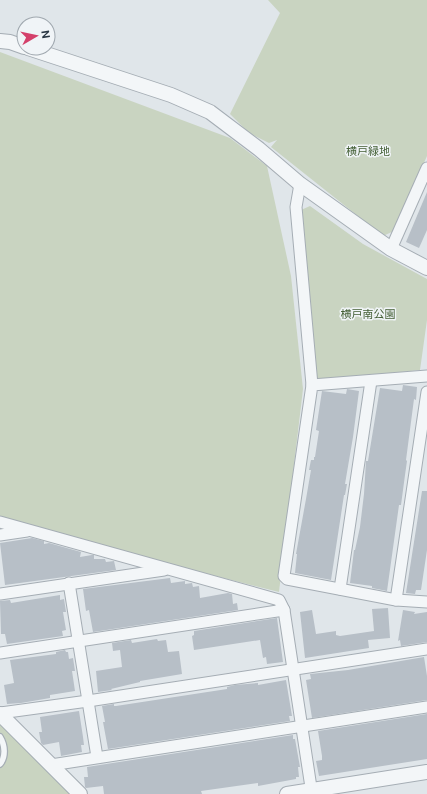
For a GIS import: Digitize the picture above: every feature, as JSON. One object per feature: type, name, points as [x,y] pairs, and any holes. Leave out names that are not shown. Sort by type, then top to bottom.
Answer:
[{"type":"street","points":[[0,41],[16,44]]},
{"type":"street","points":[[52,56],[171,96],[210,112],[259,149],[300,184],[391,249],[427,268]]},
{"type":"street","points":[[391,249],[427,168]]},
{"type":"street","points":[[300,184],[296,207],[312,385],[284,576],[287,579],[396,600],[427,602]]},
{"type":"street","points":[[312,385],[427,376]]},
{"type":"street","points":[[340,589],[371,381]]},
{"type":"street","points":[[396,600],[427,392]]},
{"type":"street","points":[[0,522],[279,600],[284,610],[312,792]]},
{"type":"street","points":[[0,535],[32,530]]},
{"type":"street","points":[[0,594],[167,569]]},
{"type":"street","points":[[69,584],[97,757]]},
{"type":"street","points":[[0,653],[284,610]]},
{"type":"street","points":[[0,714],[427,649]]},
{"type":"street","points":[[50,765],[427,707]]},
{"type":"street","points":[[0,714],[80,794]]},
{"type":"street","points":[[287,794],[312,792],[427,772]]},
{"type":"lane","points":[[0,737],[4,751],[4,759],[0,764]]},
{"type":"green space","name":"横戸緑地","points":[[268,0],[427,0],[427,156],[394,231],[383,236],[271,147],[277,140],[269,143],[249,133],[230,114],[280,13]]},
{"type":"green space","points":[[0,52],[230,138],[267,166],[291,276],[303,389],[279,592],[137,556],[0,518]]},
{"type":"green space","name":"横戸南公園","points":[[310,206],[363,244],[427,279],[427,320],[420,370],[315,381],[301,210]]},
{"type":"green space","points":[[0,724],[71,794],[0,794],[0,768],[6,761],[7,754],[6,740],[0,733]]},
{"type":"building","points":[[427,192],[427,230],[419,248],[406,242]]},
{"type":"building","points":[[403,385],[417,387],[416,400],[414,399],[401,505],[399,505],[387,591],[372,588],[372,586],[350,583],[354,550],[360,527],[366,461],[368,461],[380,388],[402,391]]},
{"type":"building","points":[[347,389],[359,391],[345,484],[347,484],[331,580],[295,573],[296,554],[311,470],[309,470],[311,460],[314,460],[315,457],[319,431],[316,430],[322,391],[346,394]]},
{"type":"building","points":[[422,491],[427,491],[427,550],[421,590],[416,590],[415,594],[406,593]]},
{"type":"building","points":[[32,538],[44,541],[44,544],[49,543],[81,552],[80,557],[94,555],[94,559],[105,559],[106,562],[114,561],[116,570],[5,585],[0,543]]},
{"type":"building","points":[[170,578],[171,583],[185,581],[185,584],[192,583],[193,587],[199,586],[200,598],[228,593],[232,594],[233,604],[237,603],[238,610],[93,632],[89,610],[86,611],[83,589]]},
{"type":"building","points":[[60,595],[60,600],[64,599],[66,612],[63,612],[66,630],[62,631],[63,636],[7,644],[5,634],[1,634],[0,601],[10,600],[11,603]]},
{"type":"building","points":[[388,608],[390,638],[368,640],[369,648],[305,658],[300,612],[312,610],[316,634],[336,631],[336,635],[340,636],[374,631],[372,609]]},
{"type":"building","points":[[403,610],[415,612],[414,614],[427,612],[427,642],[401,646],[400,640],[398,641]]},
{"type":"building","points":[[277,618],[283,662],[267,664],[266,657],[263,658],[260,640],[194,650],[192,636],[194,635],[194,631]]},
{"type":"building","points":[[157,639],[158,641],[166,640],[168,652],[179,651],[182,674],[140,681],[111,689],[112,690],[98,692],[96,671],[122,667],[120,650],[113,651],[112,643],[131,640],[132,643]]},
{"type":"building","points":[[65,650],[68,652],[69,659],[73,658],[75,671],[72,671],[75,691],[50,695],[50,698],[7,704],[4,685],[14,683],[10,660],[56,654],[56,652]]},
{"type":"building","points":[[424,657],[427,676],[427,700],[312,718],[306,680],[311,679],[310,674],[348,670]]},
{"type":"building","points":[[286,680],[292,716],[289,716],[290,721],[108,749],[103,722],[105,722],[102,706],[114,704],[114,706],[116,706],[227,689],[227,687],[235,685],[258,683],[258,685]]},
{"type":"building","points":[[79,711],[84,745],[81,745],[82,752],[61,756],[59,742],[43,745],[41,743],[39,732],[42,732],[40,717]]},
{"type":"building","points":[[427,714],[427,759],[319,776],[316,761],[322,760],[322,756],[318,731]]},
{"type":"building","points":[[293,735],[300,767],[298,767],[299,777],[296,777],[296,779],[258,786],[258,783],[201,791],[202,794],[104,794],[103,786],[85,787],[84,777],[88,777],[87,767]]}]
